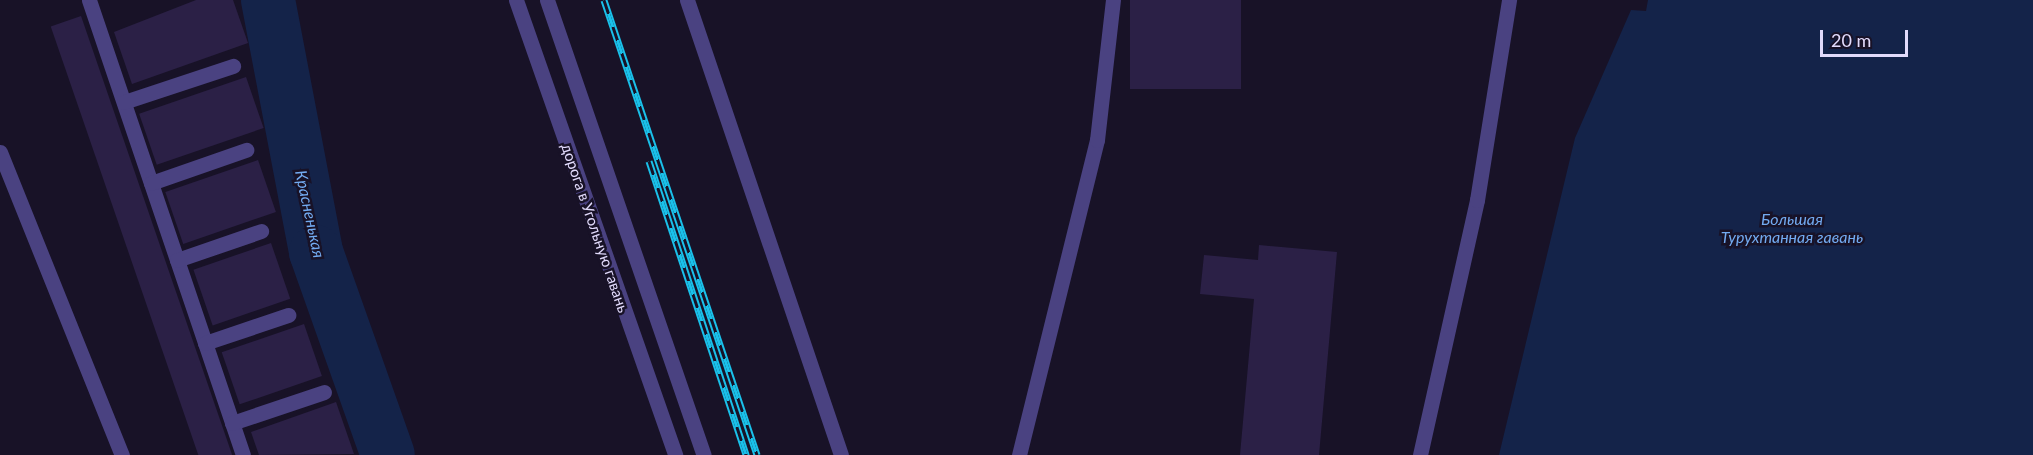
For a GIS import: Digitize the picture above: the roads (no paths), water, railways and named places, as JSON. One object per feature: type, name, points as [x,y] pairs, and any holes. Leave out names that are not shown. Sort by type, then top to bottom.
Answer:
[{"type":"street","points":[[89,0],[243,455]]},
{"type":"street","name":"дорога в Угольную гавань","points":[[516,0],[675,455]]},
{"type":"street","name":"дорога в Угольную гавань","points":[[547,0],[704,455]]},
{"type":"street","points":[[687,0],[841,455]]},
{"type":"street","points":[[1019,455],[1097,140],[1113,0]]},
{"type":"street","points":[[1420,455],[1477,200],[1509,0]]},
{"type":"street","points":[[124,102],[233,66]]},
{"type":"street","points":[[151,183],[246,150]]},
{"type":"street","points":[[0,152],[122,455]]},
{"type":"street","points":[[177,260],[261,231]]},
{"type":"street","points":[[205,343],[288,315]]},
{"type":"street","points":[[232,423],[324,392]]},
{"type":"water","name":"Большая Турухтанная гавань","points":[[1648,0],[2033,0],[2033,455],[1499,455],[1575,138],[1631,10],[1646,11]]},
{"type":"waterway","name":"Красненькая","points":[[268,0],[316,252],[388,455]]},
{"type":"railway","points":[[604,0],[757,455]]},
{"type":"railway","points":[[649,161],[746,455]]}]
